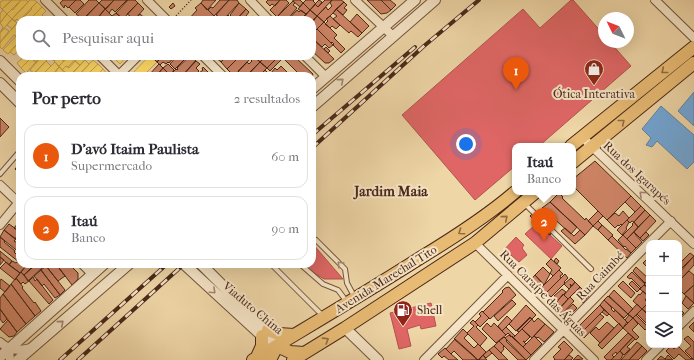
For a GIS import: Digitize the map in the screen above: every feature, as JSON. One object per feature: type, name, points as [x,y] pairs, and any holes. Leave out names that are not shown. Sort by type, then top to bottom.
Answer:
[{"type":"main road","points":[[575,143],[694,47]]},
{"type":"main road","points":[[576,160],[694,63]]},
{"type":"main road","name":"Avenida Marechal Tito","points":[[255,359],[352,301],[454,237],[512,194]]},
{"type":"main road","name":"Avenida Marechal Tito","points":[[293,360],[345,328],[475,243],[532,195]]},
{"type":"main road","points":[[475,243],[487,214]]},
{"type":"main road","points":[[255,359],[262,346],[264,332],[295,335]]},
{"type":"main road","points":[[270,360],[277,346],[290,352],[304,353]]},
{"type":"street","points":[[45,0],[61,16]]},
{"type":"street","points":[[147,0],[163,16]]},
{"type":"street","points":[[250,0],[266,16]]},
{"type":"street","points":[[355,0],[393,36]]},
{"type":"street","points":[[316,86],[415,0]]},
{"type":"street","points":[[316,103],[435,0]]},
{"type":"street","points":[[655,0],[694,38]]},
{"type":"street","points":[[104,60],[115,72]]},
{"type":"street","points":[[123,72],[134,60]]},
{"type":"street","points":[[207,60],[219,72]]},
{"type":"street","points":[[309,60],[326,77]]},
{"type":"street","points":[[0,61],[16,77]]},
{"type":"street","points":[[0,83],[16,98]]},
{"type":"street","name":"Rua dos Igarapés","points":[[582,137],[694,244]]},
{"type":"street","points":[[0,185],[16,200]]},
{"type":"street","points":[[0,225],[16,206]]},
{"type":"street","name":"Rua Caimbé","points":[[652,240],[671,221]]},
{"type":"street","name":"Rua Caraípe das Águas","points":[[475,243],[594,360]]},
{"type":"street","name":"Rua Caimbé","points":[[534,360],[646,246]]},
{"type":"street","points":[[86,268],[92,274]]},
{"type":"street","points":[[0,357],[99,268]]},
{"type":"street","points":[[18,360],[124,268]]},
{"type":"street","name":"Viaduto China","points":[[189,268],[264,332]]},
{"type":"street","name":"Viaduto China","points":[[206,268],[277,346]]},
{"type":"street","points":[[424,360],[508,275]]},
{"type":"street","points":[[682,323],[694,311]]},
{"type":"street","points":[[345,328],[378,360]]},
{"type":"street","points":[[0,342],[9,349],[21,350],[31,348]]},
{"type":"street","points":[[646,360],[658,348]]},
{"type":"street","points":[[9,349],[10,360]]},
{"type":"lane","points":[[0,174],[16,156]]},
{"type":"lane","points":[[523,203],[591,269]]},
{"type":"lane","points":[[316,240],[345,269],[352,301]]},
{"type":"lane","points":[[275,268],[324,317]]},
{"type":"lane","points":[[304,268],[322,284],[338,290],[352,301]]},
{"type":"path","points":[[176,16],[191,0]]},
{"type":"building: Moradias","points":[[4,0],[12,0],[2,9],[0,7],[0,2]]},
{"type":"building: Moradias","points":[[12,0],[21,0],[7,14],[2,9]]},
{"type":"building: Moradias","points":[[21,0],[26,0],[28,2],[12,19],[7,14],[12,9],[13,10]]},
{"type":"building: Moradias","points":[[30,0],[37,2],[24,16],[16,16],[15,21],[12,19]]},
{"type":"building: Moradias","points":[[37,2],[42,7],[33,16],[25,16]]},
{"type":"building: Moradias","points":[[42,7],[46,11],[42,15],[43,16],[33,16]]},
{"type":"building: Moradias","points":[[3,10],[7,14],[0,23],[0,14]]},
{"type":"building: Moradias","points":[[7,14],[12,19],[0,33],[3,27],[0,23]]},
{"type":"building: Moradias","points":[[12,19],[16,22],[12,29],[7,25]]},
{"type":"building: Moradias","points":[[16,24],[16,36],[14,35],[2,49],[0,47],[0,43]]},
{"type":"building: Moradias","points":[[4,28],[9,31],[0,42],[0,33]]},
{"type":"building: Moradias","points":[[16,36],[16,45],[8,54],[3,50]]},
{"type":"building: Moradias","points":[[16,45],[16,53],[14,55],[10,52]]},
{"type":"building: Moradias","points":[[20,60],[29,60],[21,68],[17,63]]},
{"type":"building: Moradias","points":[[29,60],[34,60],[36,62],[27,72],[21,68]]},
{"type":"building: Moradias","points":[[39,60],[47,60],[35,72],[30,70]]},
{"type":"building: Moradias","points":[[62,60],[64,61],[59,66],[54,61]]},
{"type":"building: Moradias","points":[[65,60],[74,60],[68,67],[66,66],[62,70],[59,66]]},
{"type":"building: Moradias","points":[[76,60],[84,60],[80,65],[75,61]]},
{"type":"building: Moradias","points":[[85,60],[89,64],[82,72],[74,72]]},
{"type":"building: Moradias","points":[[93,60],[98,64],[90,72],[82,72]]},
{"type":"building: Moradias","points":[[116,60],[123,60],[120,64]]},
{"type":"building: Moradias","points":[[145,60],[154,60],[157,62],[147,72],[134,72]]},
{"type":"building: Moradias","points":[[46,61],[51,66],[45,72],[36,72]]},
{"type":"building: Moradias","points":[[75,61],[80,65],[73,72],[64,72],[62,70],[66,66],[69,68]]},
{"type":"building: Moradias","points":[[55,62],[59,67],[55,72],[45,72]]},
{"type":"building: Moradias","points":[[98,64],[103,69],[100,72],[90,72]]},
{"type":"building: Moradias","points":[[59,67],[65,72],[56,72]]},
{"type":"building: Comércio","points":[[571,0],[573,0],[598,28],[598,48],[615,48],[631,66],[542,143],[512,143],[512,169],[475,200],[402,115],[523,9],[540,28]]},
{"type":"building: Comércio","points":[[537,223],[562,246],[551,259],[525,234]]},
{"type":"building: Comércio","points":[[516,237],[524,245],[522,248],[527,255],[519,262],[511,255],[508,258],[502,252]]},
{"type":"building: Comércio","points":[[316,248],[343,279],[324,279],[308,268],[316,268]]},
{"type":"building: Comércio","name":"Shell","points":[[431,303],[436,326],[421,329],[420,325],[407,329],[411,346],[399,349],[390,313]]},
{"type":"building: Escolas","points":[[694,92],[694,126],[678,111]]},
{"type":"building: Escolas","points":[[661,106],[694,135],[694,162],[687,169],[657,141],[652,147],[646,145],[651,138],[642,129]]},
{"type":"building: Outros","points":[[63,0],[76,0],[68,8],[65,5],[64,8],[60,3]]},
{"type":"building: Outros","points":[[76,0],[80,0],[84,4],[75,13],[69,7]]},
{"type":"building: Outros","points":[[89,0],[96,0],[99,3],[86,16],[79,16],[76,14]]},
{"type":"building: Outros","points":[[102,0],[114,0],[106,9],[99,3]]},
{"type":"building: Outros","points":[[114,0],[127,0],[115,12],[112,9],[109,13],[105,9]]},
{"type":"building: Outros","points":[[128,0],[135,0],[138,3],[126,16],[120,16],[116,13]]},
{"type":"building: Outros","points":[[203,0],[216,0],[207,10],[201,3]]},
{"type":"building: Outros","points":[[220,0],[229,0],[214,16],[208,10],[211,7],[213,8]]},
{"type":"building: Outros","points":[[229,0],[237,0],[239,3],[227,16],[216,15]]},
{"type":"building: Outros","points":[[268,0],[280,0],[275,6],[272,4],[270,6],[266,2]]},
{"type":"building: Outros","points":[[280,0],[286,0],[289,3],[278,16],[270,10]]},
{"type":"building: Outros","points":[[293,0],[300,0],[303,3],[300,7]]},
{"type":"building: Outros","points":[[306,0],[314,0],[313,1],[316,4],[310,10],[303,3]]},
{"type":"building: Outros","points":[[319,0],[322,2],[318,7],[315,4]]},
{"type":"building: Outros","points":[[325,0],[332,0],[317,16],[310,10],[315,4],[318,7]]},
{"type":"building: Outros","points":[[332,0],[341,0],[344,2],[324,22],[317,16],[326,7],[328,10],[332,6],[330,3]]},
{"type":"building: Outros","points":[[367,0],[381,0],[391,10],[387,13],[381,14]]},
{"type":"building: Outros","points":[[381,0],[390,0],[396,5],[391,10]]},
{"type":"building: Outros","points":[[293,1],[295,3],[293,5],[297,8],[290,16],[278,16]]},
{"type":"building: Outros","points":[[344,2],[347,5],[344,8],[347,10],[343,15],[336,9]]},
{"type":"building: Outros","points":[[99,3],[105,9],[100,16],[87,16]]},
{"type":"building: Outros","points":[[138,3],[144,9],[138,16],[130,16],[127,14]]},
{"type":"building: Outros","points":[[173,3],[175,6],[171,9],[169,7]]},
{"type":"building: Outros","points":[[201,3],[214,16],[192,16],[197,10],[195,8]]},
{"type":"building: Outros","points":[[239,3],[246,9],[240,16],[230,15]]},
{"type":"building: Outros","points":[[303,3],[310,10],[306,14],[298,9]]},
{"type":"building: Outros","points":[[105,9],[112,16],[99,16]]},
{"type":"building: Outros","points":[[246,9],[249,12],[246,16],[240,16]]},
{"type":"building: Outros","points":[[336,9],[362,33],[358,37],[351,31],[349,33],[333,19],[337,16],[333,13]]},
{"type":"building: Outros","points":[[297,10],[299,12],[301,10],[306,14],[304,16],[292,16]]},
{"type":"building: Outros","points":[[310,10],[317,16],[316,17],[305,16]]},
{"type":"building: Outros","points":[[116,13],[120,16],[112,16]]},
{"type":"building: Outros","points":[[357,14],[369,26],[362,33],[350,22]]},
{"type":"building: Outros","points":[[317,16],[324,22],[316,30]]},
{"type":"building: Outros","points":[[330,16],[340,25],[336,29],[332,26],[330,28],[325,24],[328,21],[326,19]]},
{"type":"building: Outros","points":[[324,22],[337,35],[334,38],[345,49],[341,53],[332,42],[331,43],[317,29]]},
{"type":"building: Outros","points":[[317,29],[333,45],[329,48],[325,44],[322,47],[316,42]]},
{"type":"building: Outros","points":[[316,42],[334,59],[329,63],[325,63],[316,55]]},
{"type":"building: Outros","points":[[326,47],[330,51],[328,53],[324,49]]},
{"type":"building: Outros","points":[[159,60],[172,60],[169,63],[168,62],[166,64],[163,62],[160,65],[157,62]]},
{"type":"building: Outros","points":[[174,60],[184,60],[175,69],[170,64]]},
{"type":"building: Outros","points":[[186,60],[196,60],[186,72],[173,72],[178,69],[177,68]]},
{"type":"building: Outros","points":[[223,60],[236,60],[227,69],[221,62]]},
{"type":"building: Outros","points":[[236,60],[249,60],[238,72],[230,72],[227,69]]},
{"type":"building: Outros","points":[[251,60],[258,60],[260,62],[250,72],[238,71],[247,62],[249,64],[252,61]]},
{"type":"building: Outros","points":[[262,60],[275,60],[267,68],[260,62]]},
{"type":"building: Outros","points":[[275,60],[281,60],[270,71],[267,68]]},
{"type":"building: Outros","points":[[285,60],[298,60],[311,72],[297,72]]},
{"type":"building: Outros","points":[[196,61],[200,64],[196,68],[199,71],[198,72],[186,72]]},
{"type":"building: Outros","points":[[260,62],[267,68],[263,72],[251,72]]},
{"type":"building: Outros","points":[[159,64],[163,68],[160,72],[152,72]]},
{"type":"building: Outros","points":[[168,64],[174,70],[172,72],[167,72],[163,68]]},
{"type":"building: Outros","points":[[281,66],[287,72],[272,72],[275,68],[277,70]]},
{"type":"building: Outros","points":[[203,67],[208,72],[200,72],[203,70]]},
{"type":"building: Outros","points":[[163,68],[167,72],[160,72]]},
{"type":"building: Outros","points":[[0,118],[9,127],[0,137]]},
{"type":"building: Outros","points":[[595,161],[631,196],[607,220],[576,189],[576,177]]},
{"type":"building: Outros","points":[[557,195],[561,195],[563,197],[562,198],[585,220],[586,218],[593,226],[585,235],[550,202]]},
{"type":"building: Outros","points":[[631,196],[641,206],[635,212],[625,202]]},
{"type":"building: Outros","points":[[550,202],[577,227],[571,234],[542,208]]},
{"type":"building: Outros","points":[[641,206],[645,210],[634,222],[632,221],[630,223],[627,220]]},
{"type":"building: Outros","points":[[645,210],[650,215],[638,227],[634,222]]},
{"type":"building: Outros","points":[[598,211],[603,216],[593,226],[588,221]]},
{"type":"building: Outros","points":[[623,211],[629,218],[622,225],[618,225],[615,228],[607,220],[615,213],[619,216]]},
{"type":"building: Outros","points":[[532,214],[543,225],[542,228],[530,216]]},
{"type":"building: Outros","points":[[650,215],[656,221],[640,238],[634,232]]},
{"type":"building: Outros","points":[[627,220],[629,222],[626,228],[627,229],[622,235],[617,230]]},
{"type":"building: Outros","points":[[598,221],[602,225],[598,230],[593,226]]},
{"type":"building: Outros","points":[[634,222],[638,227],[627,239],[623,235]]},
{"type":"building: Outros","points":[[9,224],[16,229],[15,239],[4,230]]},
{"type":"building: Outros","points":[[543,225],[551,233],[550,235],[542,228]]},
{"type":"building: Outros","points":[[602,225],[613,235],[608,240],[598,230]]},
{"type":"building: Outros","points":[[565,228],[574,236],[580,230],[585,235],[575,244],[561,231]]},
{"type":"building: Outros","points":[[4,230],[16,239],[14,241],[16,242],[16,250],[0,237]]},
{"type":"building: Outros","points":[[634,232],[642,242],[636,248],[627,239]]},
{"type":"building: Outros","points":[[646,232],[649,235],[643,241],[640,238]]},
{"type":"building: Outros","points":[[623,235],[636,248],[631,253],[618,240]]},
{"type":"building: Outros","points":[[612,236],[631,253],[627,258],[608,240]]},
{"type":"building: Outros","points":[[0,237],[15,251],[16,260],[0,247]]},
{"type":"building: Outros","points":[[0,251],[12,261],[9,265],[0,257]]},
{"type":"building: Outros","points":[[690,253],[694,256],[682,268],[682,261]]},
{"type":"building: Outros","points":[[694,256],[694,265],[682,278],[682,270]]},
{"type":"building: Outros","points":[[0,257],[4,260],[0,265]]},
{"type":"building: Outros","points":[[556,258],[559,261],[557,264],[554,261]]},
{"type":"building: Outros","points":[[551,259],[561,268],[553,276],[550,273],[552,270],[546,264]]},
{"type":"building: Outros","points":[[12,261],[16,263],[16,268],[24,268],[20,273],[9,265]]},
{"type":"building: Outros","points":[[6,262],[20,273],[15,280],[0,268]]},
{"type":"building: Outros","points":[[543,267],[550,274],[544,285],[535,275]]},
{"type":"building: Outros","points":[[636,267],[646,276],[646,282],[645,283],[633,271]]},
{"type":"building: Outros","points":[[24,268],[32,268],[24,275],[21,272]]},
{"type":"building: Outros","points":[[31,268],[42,268],[28,281],[24,275]]},
{"type":"building: Outros","points":[[48,268],[59,268],[65,276],[58,281]]},
{"type":"building: Outros","points":[[48,268],[65,290],[60,295],[41,270]]},
{"type":"building: Outros","points":[[59,268],[73,268],[78,273],[78,279],[72,285]]},
{"type":"building: Outros","points":[[41,270],[60,295],[55,298],[44,284],[42,286],[34,276]]},
{"type":"building: Outros","points":[[559,270],[563,274],[560,276],[561,278],[542,297],[537,292]]},
{"type":"building: Outros","points":[[689,271],[694,275],[694,285],[684,294],[682,292],[682,278]]},
{"type":"building: Outros","points":[[21,272],[29,281],[25,284],[23,282],[21,284],[16,278]]},
{"type":"building: Outros","points":[[632,272],[645,284],[641,288],[631,278],[630,279],[627,277]]},
{"type":"building: Outros","points":[[565,274],[568,278],[564,282],[565,283],[551,297],[546,293]]},
{"type":"building: Outros","points":[[535,275],[544,285],[537,292],[528,283]]},
{"type":"building: Outros","points":[[33,277],[35,281],[37,279],[53,300],[49,304],[29,281]]},
{"type":"building: Outros","points":[[16,278],[23,287],[22,288],[41,311],[35,316],[11,284]]},
{"type":"building: Outros","points":[[571,278],[575,282],[572,286],[570,284],[571,287],[569,289],[564,284]]},
{"type":"building: Outros","points":[[1,279],[10,286],[5,292],[0,288]]},
{"type":"building: Outros","points":[[623,281],[635,293],[631,298],[618,286]]},
{"type":"building: Outros","points":[[632,281],[640,289],[637,292],[629,284]]},
{"type":"building: Outros","points":[[575,282],[580,287],[568,299],[564,295]]},
{"type":"building: Outros","points":[[11,284],[35,316],[26,324],[3,294]]},
{"type":"building: Outros","points":[[644,285],[646,287],[646,294],[640,289]]},
{"type":"building: Outros","points":[[694,285],[694,303],[684,294]]},
{"type":"building: Outros","points":[[509,287],[516,295],[490,319],[483,312],[503,292],[502,291],[505,288]]},
{"type":"building: Outros","points":[[580,287],[589,296],[583,303],[574,294]]},
{"type":"building: Outros","points":[[562,289],[566,292],[558,300],[554,296]]},
{"type":"building: Outros","points":[[614,290],[633,309],[628,314],[609,296]]},
{"type":"building: Outros","points":[[643,291],[646,294],[646,305],[642,309],[633,301],[639,294],[640,295]]},
{"type":"building: Outros","points":[[3,294],[26,324],[17,332],[0,309],[0,298]]},
{"type":"building: Outros","points":[[563,294],[568,299],[560,308],[556,303]]},
{"type":"building: Outros","points":[[608,296],[628,314],[624,318],[604,300]]},
{"type":"building: Outros","points":[[686,296],[694,303],[688,309],[682,303]]},
{"type":"building: Outros","points":[[570,297],[574,301],[561,315],[557,311]]},
{"type":"building: Outros","points":[[512,300],[516,304],[498,321],[494,316]]},
{"type":"building: Outros","points":[[604,300],[614,312],[615,310],[627,322],[623,328],[600,305]]},
{"type":"building: Outros","points":[[573,304],[577,308],[566,319],[561,315]]},
{"type":"building: Outros","points":[[637,304],[642,309],[633,318],[628,314]]},
{"type":"building: Outros","points":[[526,305],[536,315],[532,319],[530,317],[516,331],[509,324]]},
{"type":"building: Outros","points":[[600,305],[604,310],[580,334],[577,332],[577,328]]},
{"type":"building: Outros","points":[[646,305],[646,312],[642,309]]},
{"type":"building: Outros","points":[[0,309],[7,319],[3,323],[0,319]]},
{"type":"building: Outros","points":[[642,309],[646,313],[646,323],[637,314]]},
{"type":"building: Outros","points":[[604,310],[609,314],[607,316],[602,312]]},
{"type":"building: Outros","points":[[482,311],[489,318],[480,327],[475,322],[481,316],[479,314]]},
{"type":"building: Outros","points":[[600,314],[604,317],[584,338],[580,334]]},
{"type":"building: Outros","points":[[629,315],[633,318],[628,323],[625,320]]},
{"type":"building: Outros","points":[[636,315],[646,325],[646,329],[645,330],[633,318]]},
{"type":"building: Outros","points":[[507,316],[512,321],[502,331],[498,326]]},
{"type":"building: Outros","points":[[530,318],[532,319],[519,332],[517,331]]},
{"type":"building: Outros","points":[[538,318],[545,324],[532,338],[522,329],[532,319],[534,322]]},
{"type":"building: Outros","points":[[633,318],[638,324],[632,330],[639,337],[636,340],[623,328]]},
{"type":"building: Outros","points":[[8,320],[17,332],[14,336],[9,337],[0,329]]},
{"type":"building: Outros","points":[[473,320],[478,325],[476,327],[487,338],[480,346],[467,333],[474,326],[470,323]]},
{"type":"building: Outros","points":[[607,322],[614,328],[600,343],[590,333],[596,327],[599,330]]},
{"type":"building: Outros","points":[[694,322],[694,332],[689,327]]},
{"type":"building: Outros","points":[[487,323],[491,327],[494,323],[506,335],[496,343],[482,329]]},
{"type":"building: Outros","points":[[619,323],[623,328],[602,349],[598,345]]},
{"type":"building: Outros","points":[[545,324],[554,332],[544,342],[538,337],[537,338],[534,336]]},
{"type":"building: Outros","points":[[506,327],[515,336],[513,338],[508,333],[506,335],[502,331]]},
{"type":"building: Outros","points":[[463,329],[468,334],[464,338],[474,348],[478,344],[486,352],[478,360],[454,339]]},
{"type":"building: Outros","points":[[522,329],[530,337],[525,342],[523,341],[526,344],[523,347],[513,338]]},
{"type":"building: Outros","points":[[628,333],[633,337],[617,354],[616,352],[612,355],[614,357],[611,360],[607,360],[604,357]]},
{"type":"building: Outros","points":[[509,335],[511,337],[512,336],[531,355],[526,360],[505,338]]},
{"type":"building: Outros","points":[[534,336],[542,344],[531,355],[523,347]]},
{"type":"building: Outros","points":[[688,336],[694,342],[694,360],[685,351],[691,346],[684,339]]},
{"type":"building: Outros","points":[[504,337],[507,340],[506,341],[526,360],[518,360],[499,341]]},
{"type":"building: Outros","points":[[633,337],[635,339],[627,347],[630,349],[624,355],[620,351]]},
{"type":"building: Outros","points":[[455,339],[477,360],[463,360],[454,351],[451,354],[446,349]]},
{"type":"building: Outros","points":[[499,341],[504,346],[501,353],[494,346]]},
{"type":"building: Outros","points":[[564,341],[573,350],[564,360],[554,360],[555,359],[553,357],[561,349],[558,347]]},
{"type":"building: Outros","points":[[637,342],[642,346],[629,360],[621,360]]},
{"type":"building: Outros","points":[[494,346],[508,360],[499,360],[489,350]]},
{"type":"building: Outros","points":[[642,346],[647,351],[638,360],[629,360]]},
{"type":"building: Outros","points":[[445,348],[458,360],[449,360],[444,356],[442,358],[438,354]]},
{"type":"building: Outros","points":[[669,348],[680,348],[694,360],[686,360],[679,354],[674,359],[666,351]]},
{"type":"building: Outros","points":[[489,350],[492,353],[486,358],[483,355]]},
{"type":"building: Outros","points":[[620,351],[623,355],[620,360],[611,360]]},
{"type":"building: Outros","points":[[483,355],[487,360],[479,360]]},
{"type":"building: Outros","points":[[569,355],[573,358],[571,360],[564,360]]},
{"type":"building: Outros","points":[[578,355],[583,359],[573,360]]},
{"type":"building: Outros","points":[[668,355],[673,360],[665,359]]},
{"type":"building: Outros","points":[[661,356],[665,359],[666,360],[657,360]]},
{"type":"railway","points":[[316,144],[424,46],[479,0]]},
{"type":"railway","points":[[316,132],[415,47]]},
{"type":"railway","points":[[60,360],[163,268]]},
{"type":"railway","points":[[78,360],[180,268]]},
{"type":"place","name":"Ótica Interativa","points":[[594,86]]},
{"type":"place","name":"D’avó Itaim Paulista","points":[[516,90]]},
{"type":"place","name":"Itaú","points":[[544,241]]},
{"type":"place","name":"Shell","points":[[403,327]]},
{"type":"district","name":"Jardim Maia","points":[[391,191]]}]
